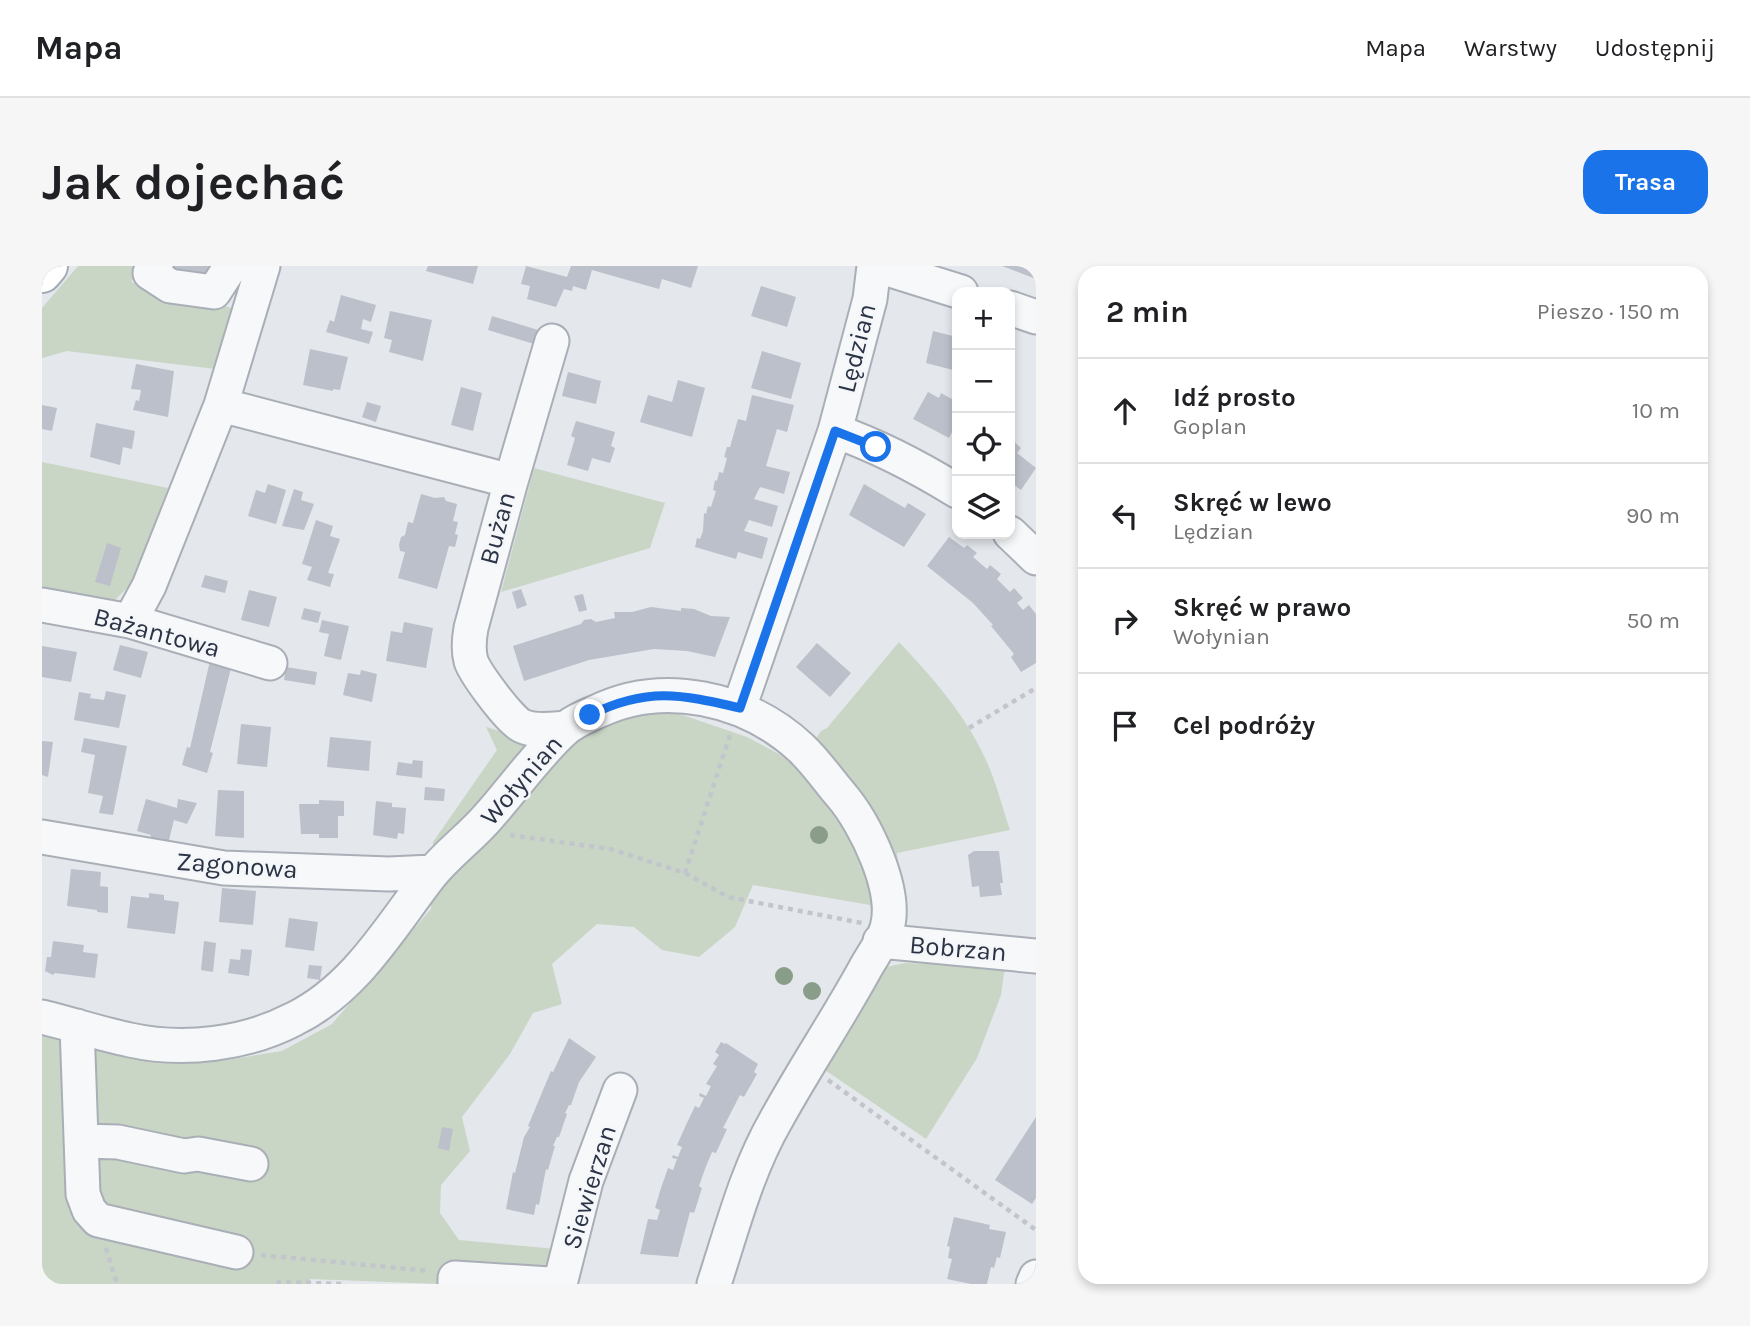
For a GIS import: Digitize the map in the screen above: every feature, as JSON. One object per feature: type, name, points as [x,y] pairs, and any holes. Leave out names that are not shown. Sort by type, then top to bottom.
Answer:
[{"type":"main road","points":[[42,274],[48,266]]},
{"type":"street","points":[[156,266],[150,273],[170,286],[214,292],[232,266]]},
{"type":"street","points":[[130,621],[149,586],[221,405],[263,266]]},
{"type":"street","points":[[876,266],[952,289]]},
{"type":"street","name":"Lędzian","points":[[740,708],[835,431],[870,299],[876,266]]},
{"type":"street","points":[[1015,310],[1036,317]]},
{"type":"street","points":[[511,481],[552,341]]},
{"type":"street","name":"Bużan","points":[[221,405],[511,481],[471,628],[471,661],[476,673],[496,699],[522,726],[538,729],[566,728]]},
{"type":"street","points":[[835,431],[876,447],[952,488]]},
{"type":"street","points":[[1015,538],[1036,558]]},
{"type":"street","name":"Bażantowa","points":[[42,605],[130,621],[270,663]]},
{"type":"street","name":"Wołynian","points":[[42,1017],[134,1041],[197,1044],[248,1037],[293,1020],[338,991],[381,943],[433,872],[476,830],[566,728],[614,703],[642,696],[678,695],[740,708],[802,749],[851,807],[871,840],[885,880],[888,911],[883,935],[851,995],[768,1135],[745,1190],[714,1284]]},
{"type":"street","name":"Zagonowa","points":[[42,837],[224,868],[389,874],[433,872]]},
{"type":"street","name":"Bobrzan","points":[[883,935],[1036,956]]},
{"type":"street","points":[[77,1026],[84,1203],[98,1220],[236,1252]]},
{"type":"street","name":"Siewierzan","points":[[560,1284],[586,1181],[620,1090]]},
{"type":"street","points":[[81,1141],[118,1142],[184,1156],[198,1154],[251,1164]]},
{"type":"street","points":[[1033,1284],[1036,1277]]},
{"type":"street","points":[[448,1278],[550,1284]]},
{"type":"path","points":[[970,728],[1036,688]]},
{"type":"path","points":[[685,873],[740,708]]},
{"type":"path","points":[[476,830],[610,849],[685,873],[728,897],[883,935]]},
{"type":"path","points":[[807,1066],[1036,1230]]},
{"type":"path","points":[[236,1252],[448,1278]]},
{"type":"path","points":[[277,1284],[343,1284]]},
{"type":"green space","points":[[78,266],[144,266],[131,282],[232,308],[215,369],[67,351],[42,358],[42,308]]},
{"type":"green space","points":[[42,462],[168,488],[131,584],[113,602],[42,593]]},
{"type":"green space","points":[[534,468],[665,503],[650,548],[501,592]]},
{"type":"green space","points":[[899,642],[935,682],[968,726],[989,767],[1010,830],[897,853],[902,906],[812,745],[821,731],[827,728]]},
{"type":"green space","points":[[668,710],[747,737],[777,753],[809,776],[851,826],[876,906],[753,885],[735,927],[699,957],[662,950],[634,927],[597,924],[552,964],[562,1004],[533,1013],[510,1054],[462,1117],[470,1151],[441,1185],[440,1213],[459,1240],[556,1249],[552,1277],[440,1284],[310,1279],[310,1284],[42,1284],[42,1029],[101,1047],[177,1064],[282,1051],[332,1024],[431,909],[433,842],[497,750],[486,727],[534,741],[601,719]]},
{"type":"green space","points":[[905,963],[1009,967],[1004,973],[1001,995],[977,1058],[926,1139],[822,1068],[869,984],[886,967]]},
{"type":"building","points":[[167,266],[220,266],[210,278],[178,274]]},
{"type":"building","points":[[428,266],[478,266],[473,284],[426,271]]},
{"type":"building","points":[[526,266],[567,277],[571,266],[698,266],[691,288],[662,279],[659,289],[592,270],[586,290],[573,286],[572,291],[564,289],[556,307],[527,299],[530,286],[521,284]]},
{"type":"building","points":[[1002,266],[1036,266],[1036,279]]},
{"type":"building","points":[[761,286],[796,297],[787,327],[751,316]]},
{"type":"building","points":[[341,295],[376,305],[371,322],[363,319],[361,329],[373,332],[369,344],[326,332],[330,320],[334,322]]},
{"type":"building","points":[[390,311],[432,320],[423,361],[389,352],[392,340],[384,338]]},
{"type":"building","points":[[492,316],[538,330],[534,344],[488,330]]},
{"type":"building","points":[[933,331],[952,336],[952,370],[926,363]]},
{"type":"building","points":[[310,349],[348,357],[340,390],[303,385]]},
{"type":"building","points":[[762,351],[801,363],[791,399],[751,388]]},
{"type":"building","points":[[136,364],[174,371],[168,417],[133,410],[136,400],[139,401],[141,390],[131,389]]},
{"type":"building","points":[[568,372],[601,381],[596,404],[562,396]]},
{"type":"building","points":[[678,380],[705,388],[692,437],[640,422],[648,395],[672,402]]},
{"type":"building","points":[[461,387],[482,393],[473,431],[451,425]]},
{"type":"building","points":[[928,392],[939,398],[941,393],[952,399],[952,432],[949,438],[913,419]]},
{"type":"building","points":[[752,395],[794,405],[787,432],[777,429],[766,466],[790,472],[784,494],[760,487],[754,499],[778,506],[772,527],[749,520],[744,531],[768,538],[762,559],[738,552],[736,559],[695,547],[697,538],[700,539],[703,531],[704,513],[706,514],[708,506],[711,507],[716,491],[713,490],[715,480],[717,481],[719,472],[723,473],[727,447],[730,447],[738,419],[746,421]]},
{"type":"building","points":[[367,402],[381,406],[376,422],[362,417]]},
{"type":"building","points":[[42,405],[57,408],[52,431],[42,429]]},
{"type":"building","points":[[576,421],[615,432],[611,446],[615,448],[610,463],[592,458],[588,471],[567,465],[575,438],[571,436]]},
{"type":"building","points":[[96,423],[135,431],[132,449],[123,447],[120,465],[90,457]]},
{"type":"building","points":[[1015,443],[1021,448],[1017,453],[1036,468],[1021,490],[1015,486]]},
{"type":"building","points":[[268,484],[286,490],[276,524],[248,516],[256,490],[265,493]]},
{"type":"building","points":[[864,484],[905,508],[908,503],[926,514],[904,547],[849,515]]},
{"type":"building","points":[[294,489],[303,492],[301,500],[314,504],[304,530],[282,526]]},
{"type":"building","points":[[421,494],[435,498],[444,497],[446,501],[457,504],[453,521],[458,522],[455,534],[458,535],[455,547],[449,546],[437,589],[398,578],[405,552],[400,551],[401,537],[405,535],[408,522],[413,523]]},
{"type":"building","points":[[316,520],[333,526],[330,536],[340,539],[328,573],[334,574],[330,587],[307,580],[312,567],[302,564]]},
{"type":"building","points":[[949,537],[964,548],[967,545],[977,553],[973,557],[987,569],[990,565],[1001,574],[997,579],[1010,592],[1014,588],[1023,598],[1017,603],[1023,610],[1029,605],[1036,614],[1036,663],[1021,672],[1011,657],[1014,654],[991,626],[993,625],[973,603],[927,566]]},
{"type":"building","points":[[107,543],[121,548],[110,586],[95,582]]},
{"type":"building","points":[[205,575],[228,581],[225,593],[201,587]]},
{"type":"building","points":[[521,589],[527,605],[517,609],[512,592]]},
{"type":"building","points":[[249,590],[277,597],[269,627],[241,620]]},
{"type":"building","points":[[583,594],[587,610],[579,612],[574,596]]},
{"type":"building","points":[[651,607],[681,611],[681,608],[694,609],[711,616],[730,617],[715,657],[687,651],[654,649],[589,660],[524,681],[513,646],[581,624],[584,620],[591,619],[596,622],[615,618],[614,612],[632,612]]},
{"type":"building","points":[[304,608],[321,612],[318,623],[301,619]]},
{"type":"building","points":[[322,620],[349,626],[341,660],[324,656],[329,634],[319,632]]},
{"type":"building","points":[[404,622],[433,628],[426,668],[386,661],[391,631],[402,633]]},
{"type":"building","points":[[817,643],[851,673],[830,697],[796,667]]},
{"type":"building","points":[[120,645],[148,652],[141,678],[113,670]]},
{"type":"building","points":[[42,646],[77,652],[71,682],[42,677]]},
{"type":"building","points":[[212,652],[234,656],[207,773],[182,765],[187,747],[190,748]]},
{"type":"building","points":[[286,667],[317,672],[315,685],[284,680]]},
{"type":"building","points":[[361,670],[377,674],[372,702],[343,695],[348,673],[360,675]]},
{"type":"building","points":[[106,691],[126,695],[119,728],[74,720],[79,692],[91,694],[90,698],[104,700]]},
{"type":"building","points":[[241,724],[271,727],[267,767],[237,764]]},
{"type":"building","points":[[330,737],[371,741],[369,771],[327,767]]},
{"type":"building","points":[[84,738],[127,746],[113,815],[99,813],[103,796],[88,793],[95,755],[81,752]]},
{"type":"building","points":[[42,741],[53,742],[48,777],[42,775]]},
{"type":"building","points":[[413,760],[423,761],[422,778],[396,775],[398,762],[412,764]]},
{"type":"building","points":[[425,787],[445,789],[444,801],[424,800]]},
{"type":"building","points":[[218,790],[244,791],[244,838],[215,836]]},
{"type":"building","points":[[146,799],[177,808],[178,799],[197,803],[187,824],[174,820],[168,844],[150,840],[151,835],[137,831]]},
{"type":"building","points":[[319,800],[344,801],[344,816],[338,816],[338,838],[301,834],[299,804],[319,804]]},
{"type":"building","points":[[376,801],[392,803],[392,807],[406,808],[404,834],[398,833],[397,839],[373,835]]},
{"type":"building","points":[[974,851],[999,851],[1002,895],[980,897],[979,886],[972,887],[968,855]]},
{"type":"building","points":[[71,869],[101,872],[100,886],[108,887],[108,913],[67,906]]},
{"type":"building","points":[[222,888],[256,891],[253,925],[219,922]]},
{"type":"building","points":[[149,893],[164,895],[164,900],[179,902],[175,934],[127,928],[131,896],[149,898]]},
{"type":"building","points":[[289,918],[318,922],[314,951],[285,947]]},
{"type":"building","points":[[53,941],[84,945],[83,952],[98,954],[95,978],[55,973],[53,975],[45,971],[47,957],[51,957]]},
{"type":"building","points":[[204,941],[216,943],[213,972],[201,970]]},
{"type":"building","points":[[241,949],[252,950],[249,976],[228,973],[230,959],[240,960]]},
{"type":"building","points":[[309,965],[322,966],[320,980],[307,978]]},
{"type":"building","points":[[569,1038],[596,1057],[579,1082],[571,1105],[565,1113],[567,1114],[553,1146],[539,1205],[536,1204],[534,1215],[506,1209],[513,1172],[515,1173],[524,1137],[530,1127],[528,1126],[551,1071],[553,1072]]},
{"type":"building","points":[[721,1042],[758,1064],[754,1072],[757,1074],[744,1097],[740,1095],[723,1128],[727,1129],[716,1153],[712,1152],[699,1186],[702,1188],[694,1213],[690,1212],[678,1257],[640,1254],[648,1219],[657,1220],[660,1210],[655,1208],[661,1188],[668,1168],[673,1170],[677,1159],[672,1158],[673,1155],[678,1157],[682,1147],[677,1145],[695,1106],[699,1108],[704,1098],[699,1096],[700,1093],[706,1096],[711,1086],[706,1084],[717,1066],[713,1064],[719,1055],[715,1052]]},
{"type":"building","points":[[1036,1117],[1036,1198],[1032,1204],[995,1180]]},
{"type":"building","points":[[442,1127],[453,1129],[449,1151],[438,1148]]},
{"type":"building","points":[[954,1217],[990,1225],[989,1229],[1006,1232],[1000,1258],[997,1257],[994,1268],[991,1267],[987,1284],[947,1279],[952,1259],[948,1258],[950,1247],[947,1246]]},
{"type":"route","points":[[590,715],[614,703],[642,696],[678,695],[740,708],[835,431],[876,447]]}]
